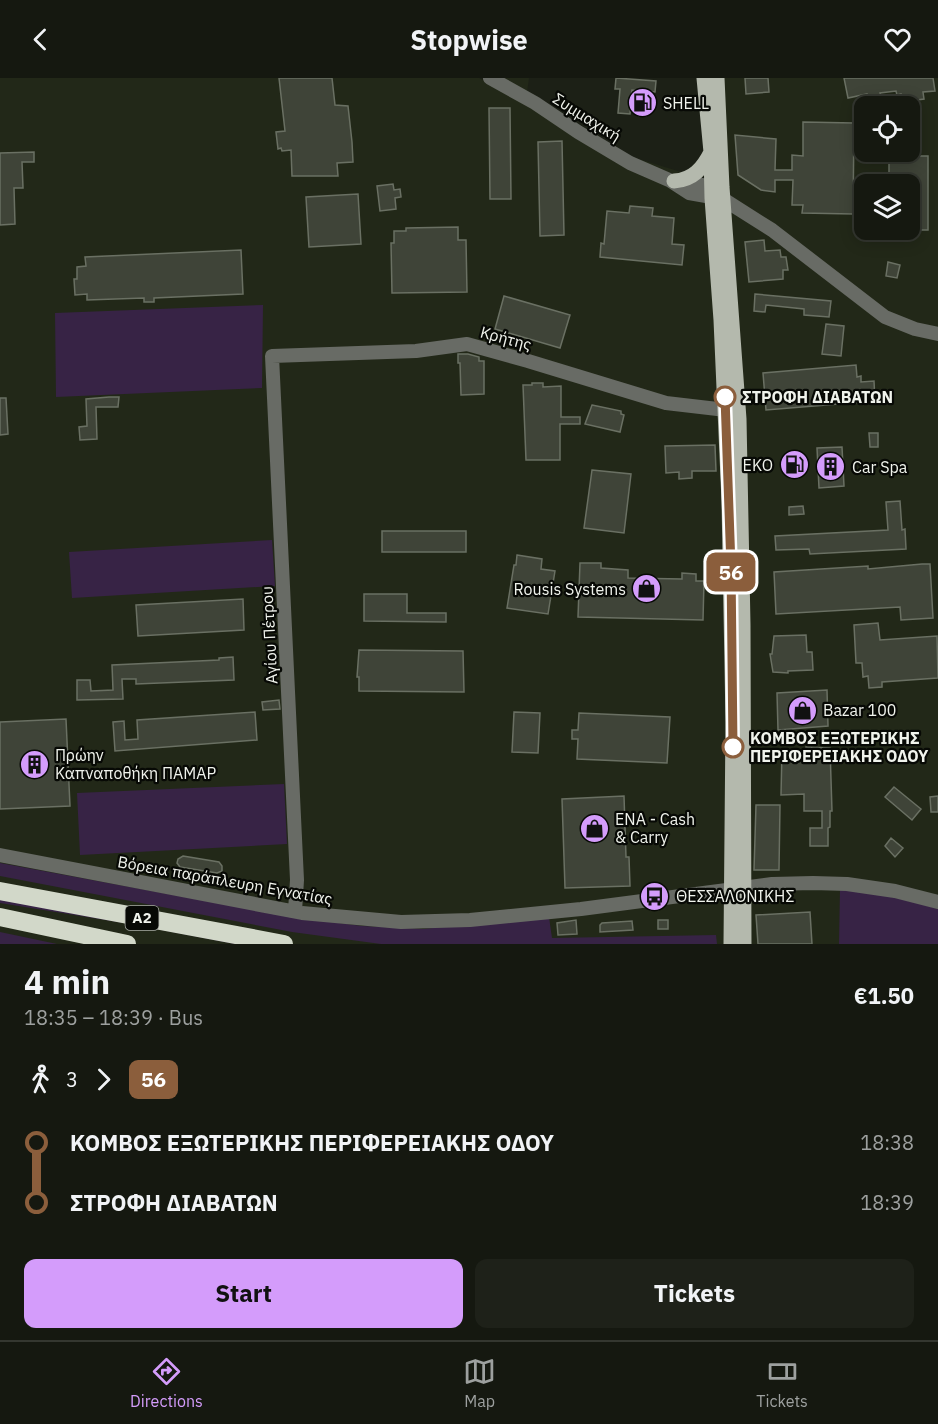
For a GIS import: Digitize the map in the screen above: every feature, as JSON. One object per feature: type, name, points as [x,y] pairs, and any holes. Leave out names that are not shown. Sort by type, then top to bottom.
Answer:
[{"type":"highway","name":"Α2","points":[[0,891],[284,944]]},
{"type":"highway","name":"Α2","points":[[0,917],[127,944]]},
{"type":"main road","points":[[704,78],[739,419],[743,625],[737,887],[731,944]]},
{"type":"main road","points":[[717,78],[717,192],[732,610],[737,887],[744,944]]},
{"type":"main road","points":[[671,181],[682,181],[695,175],[711,152]]},
{"type":"street","name":"Συμμαχική","points":[[490,78],[535,103],[630,163],[671,181],[717,192]]},
{"type":"street","points":[[717,192],[772,230],[885,317],[915,329],[938,334]]},
{"type":"street","name":"Κρήτης","points":[[272,356],[416,351],[467,344],[666,403],[726,410]]},
{"type":"street","name":"Αγίου Πέτρου","points":[[272,356],[297,880],[295,912]]},
{"type":"street","name":"Βόρεια παράπλευρη Εγνατίας","points":[[0,855],[295,912],[401,922],[470,920],[581,909],[737,887],[813,883],[895,891],[938,902]]},
{"type":"shaded area","points":[[0,78],[479,78],[632,157],[714,182],[713,78],[938,78],[938,944],[0,944]]},
{"type":"shaded area","points":[[497,78],[529,78],[527,93]]},
{"type":"shaded area","points":[[263,305],[262,388],[56,397],[55,313]]},
{"type":"shaded area","points":[[272,540],[275,586],[72,598],[69,552]]},
{"type":"shaded area","points":[[284,784],[287,844],[80,855],[77,793]]},
{"type":"shaded area","points":[[0,863],[293,917],[362,926],[423,929],[549,917],[552,938],[716,935],[717,944],[381,944],[292,932],[0,876]]},
{"type":"shaded area","points":[[840,889],[914,902],[938,909],[938,944],[839,944]]},
{"type":"shaded area","points":[[0,898],[253,944],[235,944],[0,903]]},
{"type":"shaded area","points":[[0,932],[57,944],[0,944]]},
{"type":"building","points":[[279,78],[332,78],[335,105],[348,106],[352,142],[353,162],[337,163],[338,176],[292,176],[291,150],[278,149],[276,132],[285,131]]},
{"type":"building","points":[[616,78],[656,81],[655,92],[632,90],[630,114],[618,113],[620,89],[615,89]]},
{"type":"building","points":[[745,78],[768,78],[769,92],[746,94]]},
{"type":"building","points":[[844,78],[933,78],[935,91],[923,92],[924,99],[920,100],[920,96],[897,95],[896,91],[880,93],[881,96],[867,96],[867,94],[848,98]]},
{"type":"building","points":[[489,108],[510,108],[511,199],[490,199]]},
{"type":"building","points":[[803,122],[854,123],[853,214],[802,213],[803,205],[792,205],[793,180],[775,180],[775,192],[761,190],[738,175],[735,135],[776,139],[775,170],[792,170],[792,155],[803,156]]},
{"type":"building","points":[[562,141],[564,235],[540,236],[538,142]]},
{"type":"building","points":[[34,152],[34,162],[22,162],[23,188],[14,188],[15,224],[0,225],[0,153]]},
{"type":"building","points":[[920,156],[928,156],[928,230],[920,230],[920,174],[889,174],[889,162],[920,162]]},
{"type":"building","points":[[393,184],[394,190],[400,189],[401,197],[395,198],[396,209],[380,211],[377,186]]},
{"type":"building","points":[[358,194],[361,244],[309,247],[306,197]]},
{"type":"building","points":[[630,206],[653,208],[652,216],[674,218],[672,244],[684,245],[682,265],[600,257],[601,243],[604,244],[607,211],[629,213]]},
{"type":"building","points":[[458,227],[458,240],[466,240],[467,292],[392,293],[391,243],[394,243],[394,231],[406,231],[406,228]]},
{"type":"building","points":[[764,240],[765,251],[780,250],[781,257],[786,257],[788,270],[783,270],[783,279],[749,282],[745,242]]},
{"type":"building","points":[[241,250],[243,294],[154,298],[154,302],[144,302],[144,298],[87,300],[87,294],[75,295],[74,279],[77,279],[77,267],[86,266],[85,257]]},
{"type":"building","points":[[888,262],[900,265],[897,278],[886,276]]},
{"type":"building","points":[[755,294],[831,301],[829,317],[804,315],[804,309],[766,305],[765,312],[754,311]]},
{"type":"building","points":[[504,296],[570,315],[560,348],[495,329]]},
{"type":"building","points":[[826,324],[844,326],[841,356],[822,354]]},
{"type":"building","points":[[458,354],[468,354],[479,357],[479,361],[484,361],[484,394],[461,395]]},
{"type":"building","points":[[856,365],[857,377],[861,376],[861,382],[874,381],[875,401],[766,410],[763,373]]},
{"type":"building","points":[[532,383],[543,383],[543,387],[561,386],[561,417],[580,417],[580,424],[560,424],[560,460],[526,460],[523,385],[532,385]]},
{"type":"building","points":[[119,397],[118,407],[96,407],[97,439],[80,440],[79,427],[87,426],[86,399]]},
{"type":"building","points":[[0,398],[6,398],[8,434],[0,435]]},
{"type":"building","points":[[592,405],[621,411],[624,415],[620,432],[585,424]]},
{"type":"building","points":[[869,433],[878,433],[878,447],[870,447]]},
{"type":"building","points":[[715,445],[716,471],[692,471],[692,478],[679,479],[679,472],[666,473],[665,446]]},
{"type":"building","name":"Car Spa","points":[[842,447],[844,486],[819,488],[817,448]]},
{"type":"building","points":[[592,470],[631,474],[624,533],[584,528]]},
{"type":"building","points":[[900,501],[906,549],[810,554],[809,549],[776,550],[775,536],[888,530],[886,502]]},
{"type":"building","points":[[803,506],[804,514],[789,515],[789,507]]},
{"type":"building","points":[[382,531],[466,531],[466,552],[382,552]]},
{"type":"building","points":[[517,555],[542,559],[541,569],[555,571],[548,614],[507,608]]},
{"type":"building","points":[[580,563],[601,563],[601,568],[628,570],[628,578],[682,579],[682,573],[696,574],[696,581],[704,581],[703,620],[578,617]]},
{"type":"building","points":[[930,564],[933,618],[901,620],[900,607],[776,614],[774,572],[868,566],[868,569]]},
{"type":"building","points":[[364,594],[407,594],[407,613],[446,613],[446,622],[364,621]]},
{"type":"building","points":[[243,599],[244,630],[138,636],[136,605]]},
{"type":"building","points":[[878,623],[880,640],[937,636],[938,678],[882,682],[882,687],[869,688],[868,676],[863,677],[862,663],[856,663],[854,625]]},
{"type":"building","points":[[806,635],[807,652],[812,652],[813,670],[773,672],[770,654],[772,654],[774,636]]},
{"type":"building","points":[[359,650],[463,651],[464,692],[359,691],[359,677],[357,677]]},
{"type":"building","points":[[233,657],[234,680],[136,684],[136,679],[122,679],[123,699],[77,700],[77,680],[90,680],[91,691],[113,690],[112,665],[219,660],[219,658]]},
{"type":"building","name":"Bazar 100","points":[[827,690],[828,726],[778,730],[777,693]]},
{"type":"building","points":[[279,700],[280,709],[263,710],[262,702]]},
{"type":"building","points":[[255,712],[257,740],[115,751],[113,722],[124,721],[125,740],[138,739],[137,720]]},
{"type":"building","points":[[514,712],[540,713],[538,753],[512,752]]},
{"type":"building","points":[[579,713],[670,717],[667,763],[577,759],[578,739],[572,739],[572,730],[578,730]]},
{"type":"building","name":"Πρώην Καπναποθήκη ΠΑΜΑΡ","points":[[66,719],[70,806],[0,809],[0,722]]},
{"type":"building","points":[[806,747],[830,748],[832,811],[830,811],[830,827],[828,828],[828,846],[810,846],[810,828],[822,828],[822,811],[804,811],[804,794],[781,795],[782,751],[806,753]]},
{"type":"building","points":[[894,787],[921,809],[912,820],[885,797]]},
{"type":"building","name":"ENA - Cash & Carry","points":[[624,796],[626,857],[629,857],[630,886],[565,888],[562,799]]},
{"type":"building","points":[[938,796],[938,812],[931,812],[930,797]]},
{"type":"building","points":[[756,805],[780,805],[779,870],[754,870]]},
{"type":"building","points":[[891,838],[903,848],[895,857],[885,846]]},
{"type":"building","points":[[183,856],[219,862],[222,871],[217,873],[180,867],[177,863],[178,859]]},
{"type":"building","points":[[810,912],[812,944],[758,944],[756,915]]},
{"type":"building","points":[[576,920],[577,934],[558,935],[557,923]]},
{"type":"building","points":[[658,920],[668,920],[668,929],[658,929]]},
{"type":"building","points":[[632,921],[633,930],[600,932],[602,923]]},
{"type":"bus line","name":"56","points":[[725,397],[731,567],[733,747]]},
{"type":"place","name":"SHELL","points":[[642,103]]},
{"type":"place","name":"ΣΤΡΟΦΗ ΔΙΑΒΑΤΩΝ","points":[[725,397]]},
{"type":"place","name":"ΕΚΟ","points":[[794,465]]},
{"type":"place","name":"Car Spa","points":[[831,467]]},
{"type":"place","name":"Rousis Systems","points":[[647,589]]},
{"type":"place","name":"Bazar 100","points":[[802,710]]},
{"type":"place","name":"ΚΟΜΒΟΣ ΕΞΩΤΕΡΙΚΗΣ ΠΕΡΙΦΕΡΕΙΑΚΗΣ ΟΔΟΥ","points":[[733,747]]},
{"type":"place","name":"Πρώην Καπναποθήκη ΠΑΜΑΡ","points":[[34,764]]},
{"type":"place","name":"ENA - Cash & Carry","points":[[594,828]]},
{"type":"place","name":"ΘΕΣΣΑΛΟΝΙΚΗΣ","points":[[655,896]]}]
